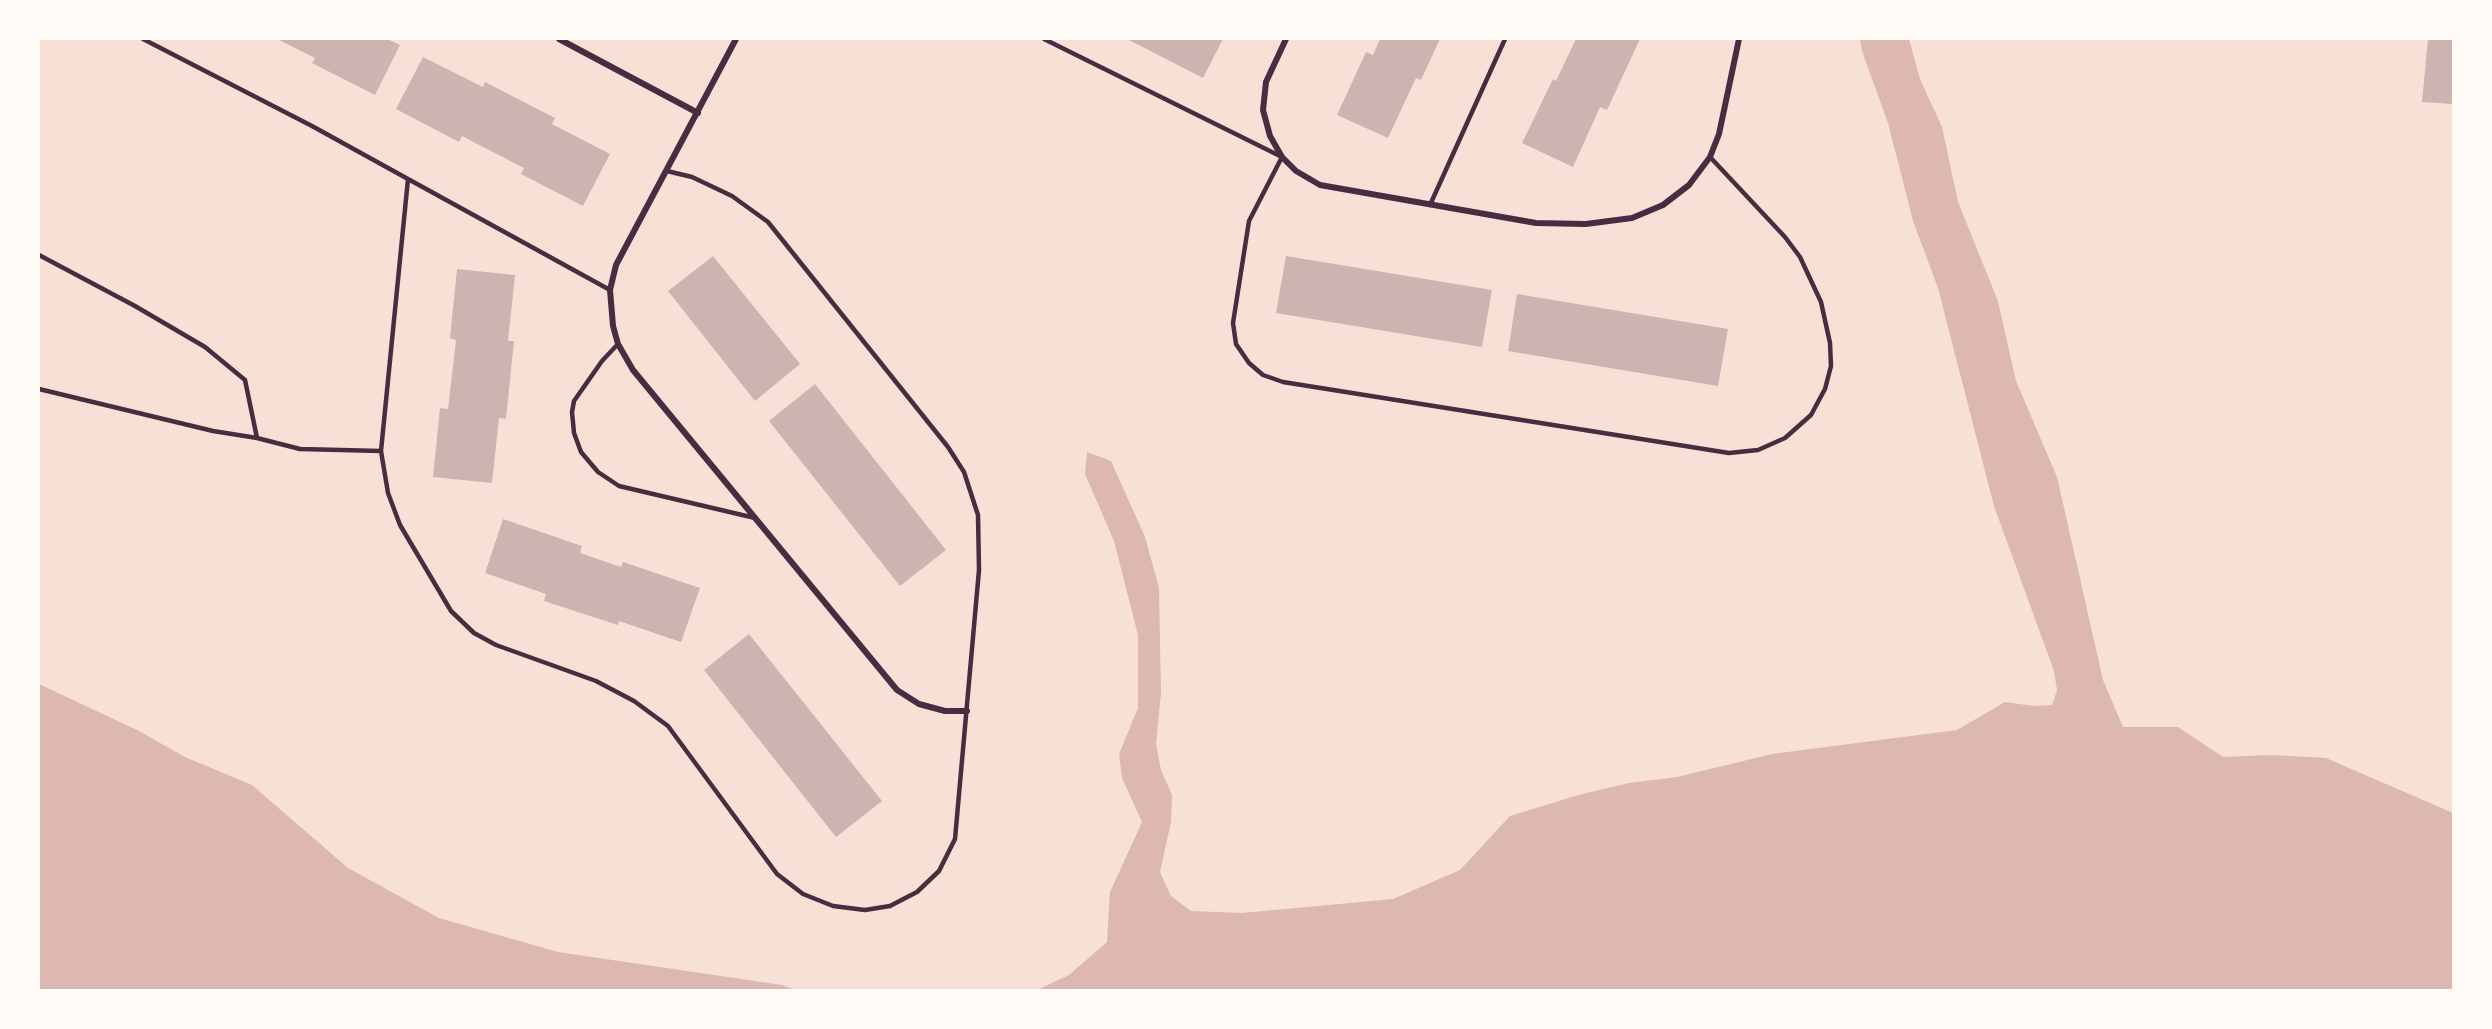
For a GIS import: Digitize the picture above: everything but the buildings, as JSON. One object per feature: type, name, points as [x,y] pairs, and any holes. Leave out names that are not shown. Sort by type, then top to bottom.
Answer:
[{"type":"street","points":[[559,39],[698,113]]},
{"type":"street","points":[[736,39],[616,265],[610,290],[613,326],[618,344],[633,370],[897,690],[919,705],[945,711],[967,711]]},
{"type":"street","points":[[1286,39],[1266,82],[1263,110],[1270,136],[1282,157],[1296,171],[1320,185],[1536,223],[1586,224],[1632,218],[1663,205],[1689,185],[1710,157],[1719,134],[1738,39]]},
{"type":"lane","points":[[143,39],[312,126],[610,290]]},
{"type":"lane","points":[[1044,39],[1282,157],[1249,220],[1233,323],[1236,344],[1249,363],[1263,375],[1283,382],[1729,453],[1758,450],[1785,438],[1811,415],[1825,389],[1830,366],[1830,343],[1821,302],[1800,257],[1785,237],[1710,157]]},
{"type":"lane","points":[[1430,205],[1505,39]]},
{"type":"lane","points":[[408,179],[381,451],[388,493],[400,525],[451,611],[474,633],[488,641],[596,681],[634,701],[668,726],[777,874],[803,894],[832,906],[865,910],[890,906],[916,892],[939,871],[955,839],[979,570],[978,515],[964,472],[948,447],[768,222],[732,195],[692,177],[667,171]]},
{"type":"lane","points":[[39,255],[135,306],[205,347],[245,380],[257,438]]},
{"type":"lane","points":[[618,344],[602,361],[574,401],[572,412],[574,432],[581,452],[598,472],[619,486],[755,518]]},
{"type":"lane","points":[[39,389],[213,431],[257,438],[300,449],[381,451]]},
{"type":"shaded area","points":[[1860,39],[1909,39],[1920,79],[1942,127],[1958,202],[1998,301],[2016,381],[2057,477],[2103,680],[2123,727],[2178,727],[2223,757],[2272,755],[2326,758],[2453,813],[2453,990],[1037,990],[1069,975],[1107,942],[1110,892],[1142,822],[1122,778],[1119,754],[1138,708],[1138,635],[1114,541],[1085,474],[1087,452],[1111,461],[1145,537],[1159,588],[1161,693],[1156,744],[1161,770],[1172,795],[1171,822],[1160,872],[1171,896],[1191,911],[1242,913],[1393,899],[1460,870],[1510,816],[1582,794],[1629,783],[1677,777],[1772,754],[1957,730],[2005,702],[2034,706],[2052,705],[2057,690],[2054,671],[1994,506],[1938,288],[1913,221],[1888,123],[1862,51]]},
{"type":"shaded area","points":[[39,684],[139,731],[185,757],[252,785],[348,868],[439,918],[558,952],[782,985],[795,990],[39,990]]}]
